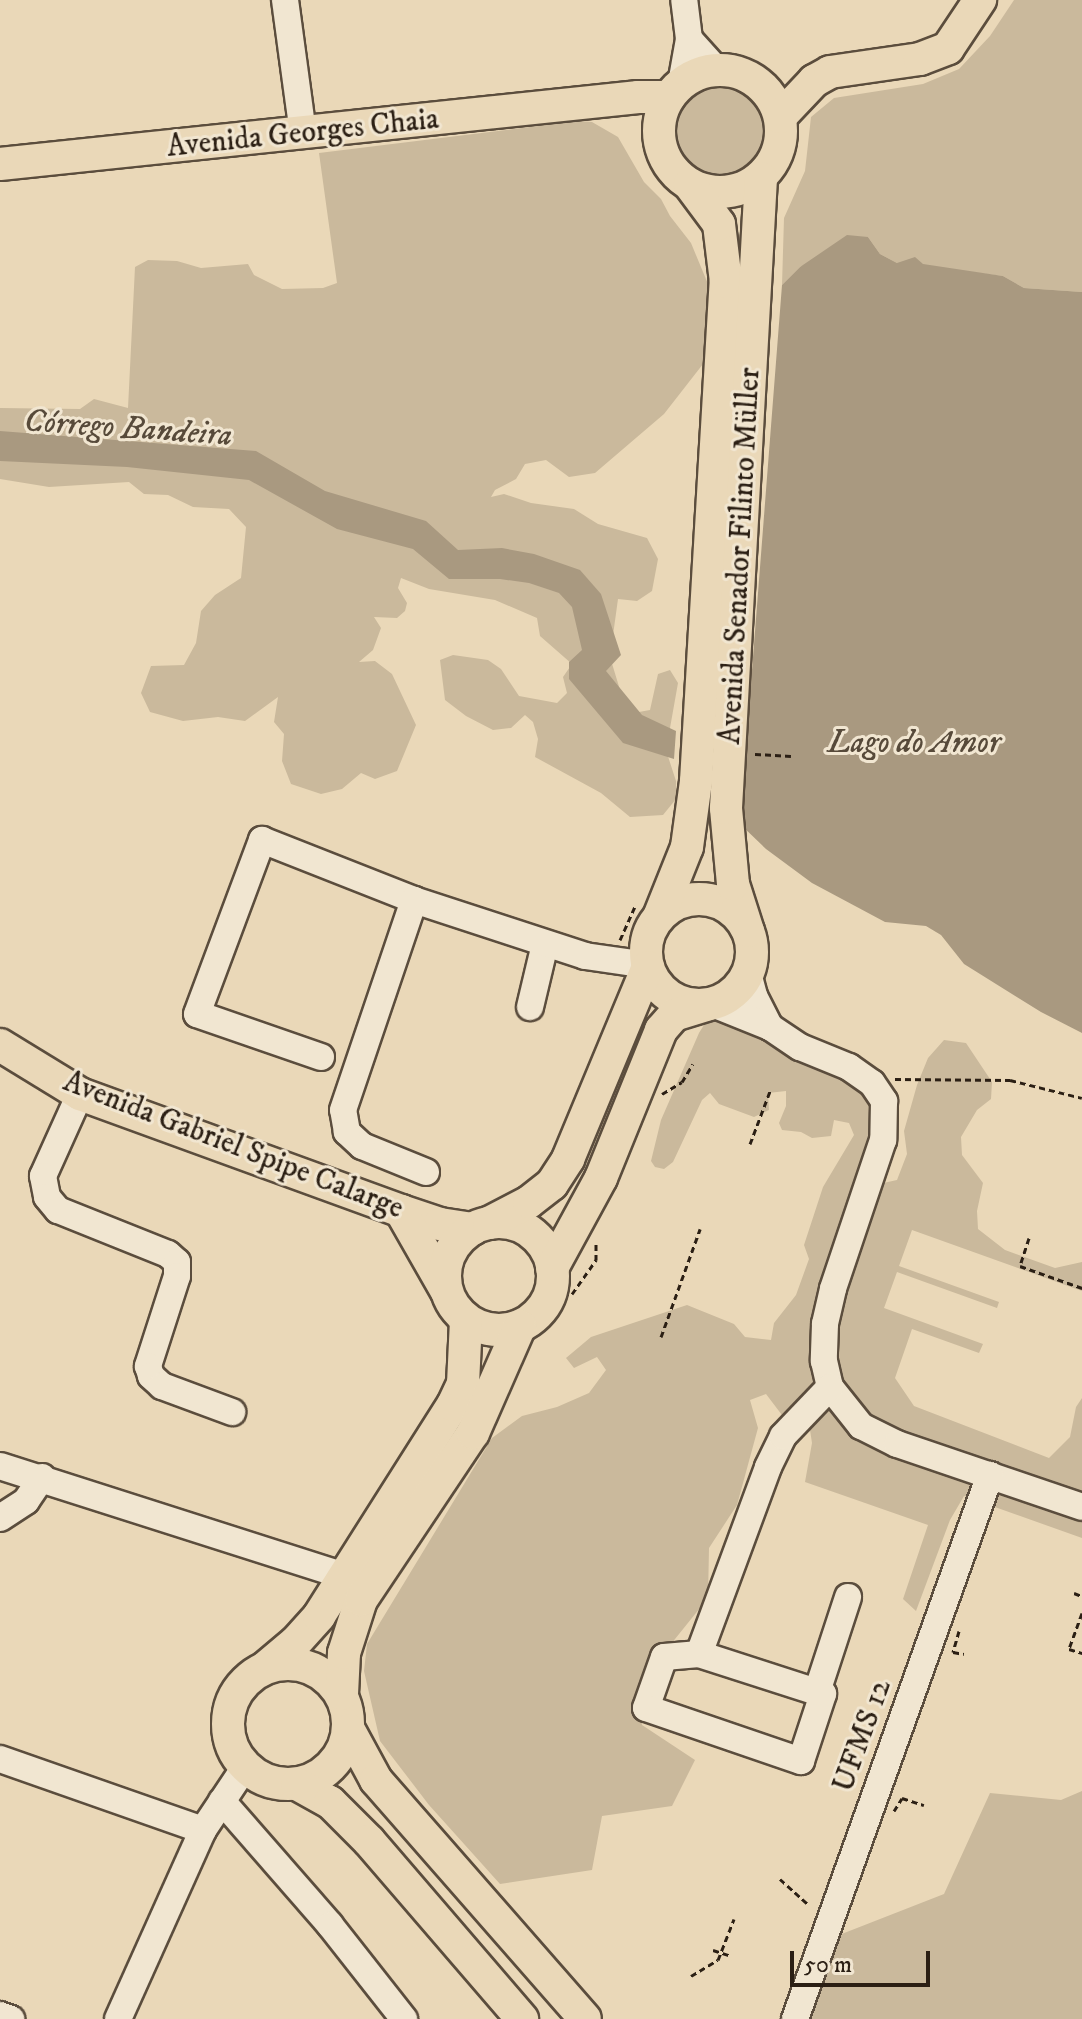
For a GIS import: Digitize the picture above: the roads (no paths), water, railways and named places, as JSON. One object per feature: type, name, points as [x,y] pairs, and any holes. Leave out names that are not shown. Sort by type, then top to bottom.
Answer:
[{"type":"main road","points":[[780,117],[814,81],[830,72],[920,59],[948,48],[980,0]]},
{"type":"main road","points":[[605,102],[634,119],[660,145],[677,175],[690,185],[726,192],[744,188],[761,178],[779,150],[780,117],[764,88],[750,77],[717,70],[698,74],[675,90],[659,120],[660,145]]},
{"type":"main road","name":"Avenida Georges Chaia","points":[[0,164],[605,102],[675,90]]},
{"type":"main road","name":"Avenida Senador Filinto Müller","points":[[748,931],[733,884],[726,808],[761,178]]},
{"type":"main road","name":"Avenida Senador Filinto Müller","points":[[659,917],[687,847],[696,781],[726,282],[719,224],[690,185]]},
{"type":"main road","points":[[401,1211],[453,1306],[466,1320],[492,1329],[520,1326],[535,1317],[601,1178],[661,1030],[674,1015],[730,995],[748,973],[752,959],[748,931],[738,916],[724,905],[707,899],[673,905],[659,917],[650,932],[648,966],[568,1159],[552,1184],[529,1202],[481,1226],[449,1255],[445,1272],[446,1290]]},
{"type":"main road","points":[[648,966],[655,981],[679,1001],[710,1003]]},
{"type":"main road","name":"Avenida Gabriel Spipe Calarge","points":[[0,1045],[80,1094],[440,1224],[481,1226]]},
{"type":"main road","points":[[481,1226],[506,1223],[537,1238],[551,1281]]},
{"type":"main road","points":[[466,1320],[463,1384],[458,1394],[319,1616],[295,1643],[249,1677],[236,1693],[228,1711],[228,1731],[233,1751],[245,1767],[260,1778],[297,1784],[330,1802],[369,1841],[522,2019]]},
{"type":"main road","points":[[342,1694],[344,1653],[361,1600],[473,1433],[520,1326]]},
{"type":"main road","points":[[266,1667],[301,1664],[331,1680],[342,1694],[348,1712],[349,1730],[344,1750],[332,1766],[316,1778],[297,1784]]},
{"type":"main road","points":[[349,1730],[376,1780],[585,2019]]},
{"type":"street","points":[[285,0],[303,134]]},
{"type":"street","points":[[675,90],[689,39],[684,0]]},
{"type":"street","points":[[689,39],[717,70]]},
{"type":"street","points":[[321,1057],[197,1014],[262,840],[414,900],[545,944],[595,959],[648,966]]},
{"type":"street","points":[[414,900],[343,1110],[347,1132],[362,1146],[426,1172]]},
{"type":"street","points":[[530,1007],[545,944]]},
{"type":"street","points":[[748,973],[754,996],[770,1027]]},
{"type":"street","points":[[710,1003],[770,1027],[800,1047],[849,1067],[872,1083],[884,1101],[883,1140],[833,1289],[825,1324],[824,1361],[830,1387],[861,1426],[897,1444],[1082,1507]]},
{"type":"street","points":[[80,1094],[43,1176],[47,1197],[58,1210],[168,1254],[177,1262],[177,1276],[148,1366],[151,1376],[162,1386],[232,1412]]},
{"type":"street","points":[[699,1654],[768,1467],[783,1436],[830,1387]]},
{"type":"street","points":[[0,1466],[342,1575]]},
{"type":"street","name":"UFMS 12","points":[[795,2019],[990,1475]]},
{"type":"street","points":[[0,1518],[26,1501],[42,1477]]},
{"type":"street","points":[[817,1692],[848,1597]]},
{"type":"street","points":[[699,1654],[823,1694],[801,1761],[646,1708],[664,1657],[699,1654]]},
{"type":"street","points":[[0,1759],[203,1830]]},
{"type":"street","points":[[118,2019],[203,1830],[245,1767]]},
{"type":"street","points":[[222,1801],[330,1925],[404,2019]]},
{"type":"street","points":[[0,2015],[11,2019]]},
{"type":"water","name":"Lago do Amor","points":[[847,235],[868,237],[880,254],[897,263],[915,257],[923,264],[1003,276],[1024,288],[1082,292],[1082,1033],[1041,1012],[964,964],[941,935],[926,926],[885,922],[812,883],[766,849],[740,824],[782,285],[800,267]]},
{"type":"water","name":"Córrego Bandeira","points":[[0,431],[256,451],[325,491],[426,521],[458,550],[502,548],[534,554],[580,570],[601,594],[621,655],[606,671],[642,715],[676,731],[674,759],[623,743],[569,679],[569,662],[582,650],[572,607],[559,593],[529,583],[500,579],[449,579],[413,549],[337,529],[249,480],[127,467],[0,461]]}]
